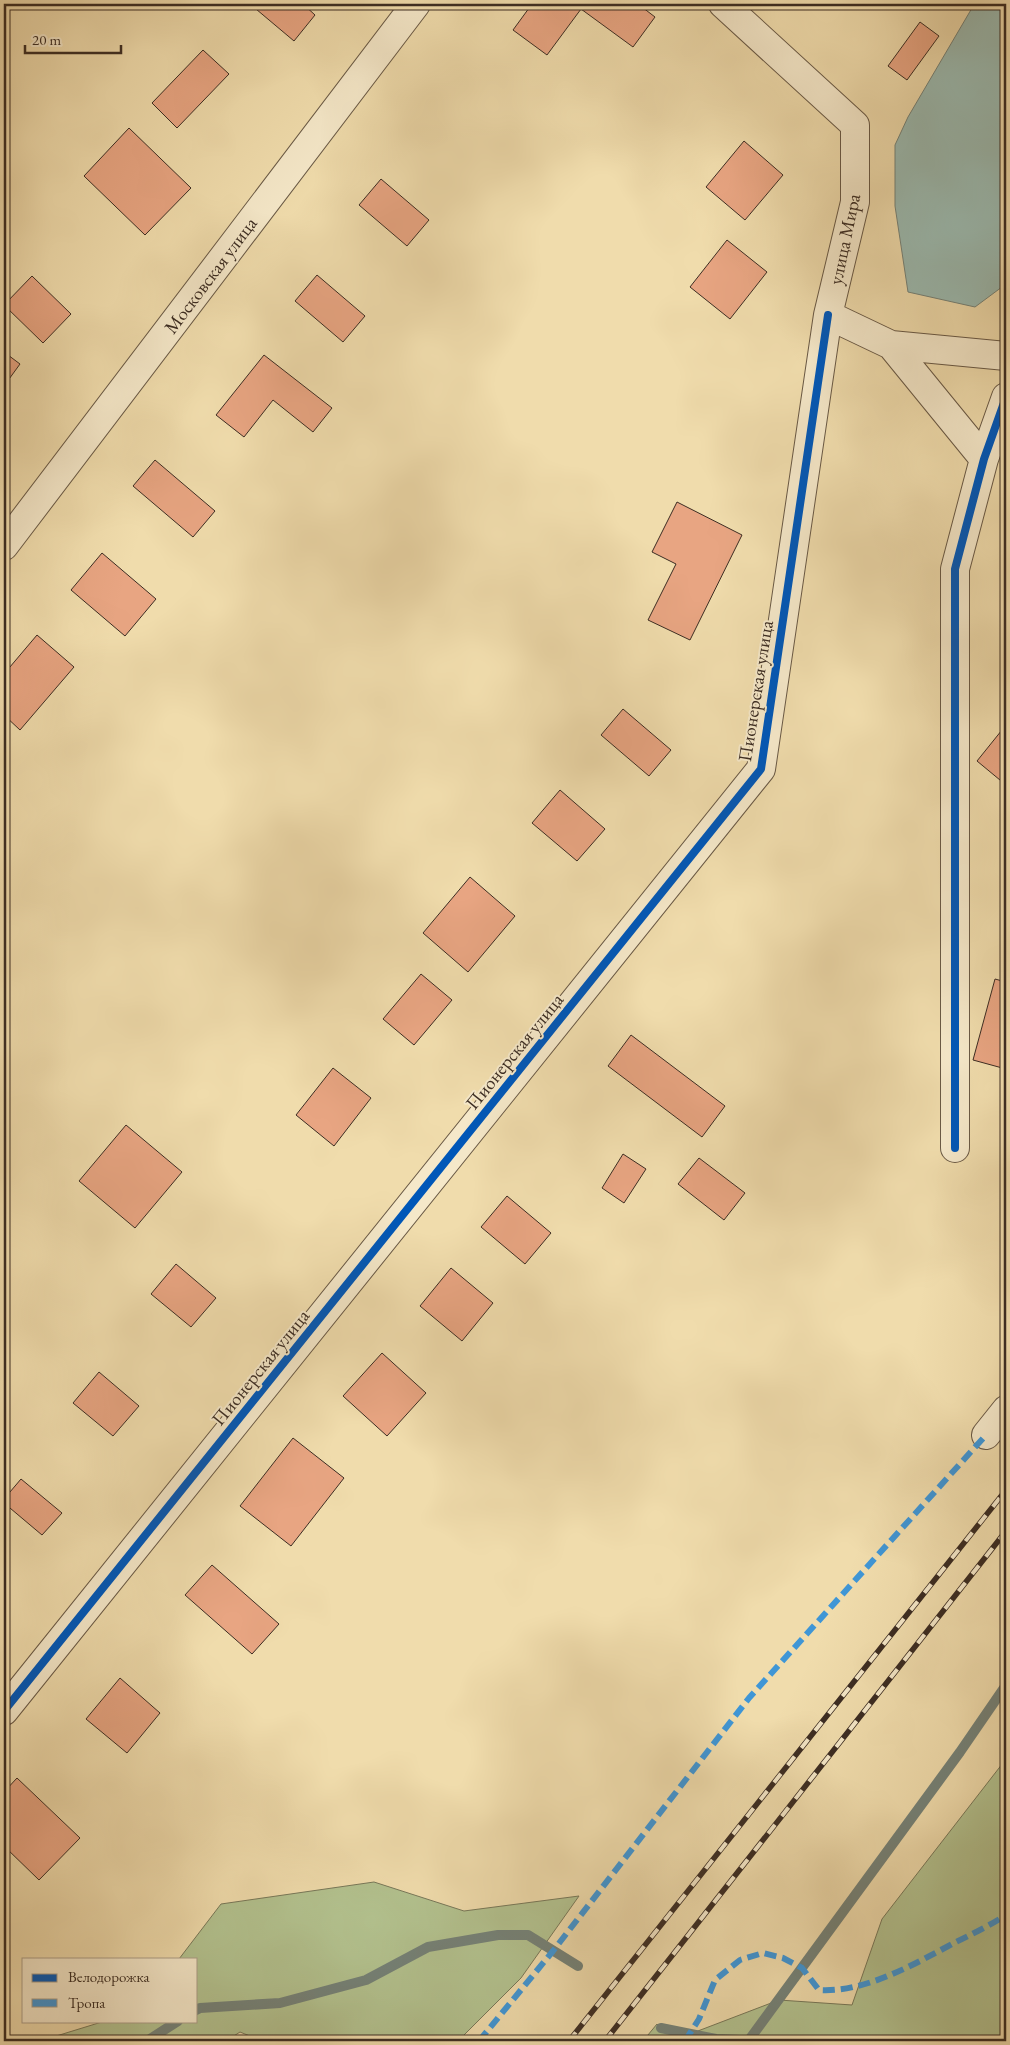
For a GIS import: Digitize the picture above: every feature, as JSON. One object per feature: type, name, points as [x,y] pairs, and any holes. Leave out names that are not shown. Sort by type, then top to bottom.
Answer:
[{"type":"street","name":"Московская улица","points":[[4,546],[416,4]]},
{"type":"street","name":"улица Мира","points":[[722,4],[855,125],[856,202],[828,315]]},
{"type":"street","points":[[828,315],[891,345],[1006,356]]},
{"type":"street","name":"Пионерская улица","points":[[4,1711],[761,770],[828,315]]},
{"type":"street","points":[[891,345],[984,459]]},
{"type":"street","points":[[955,1148],[954,569],[984,459],[1006,398]]},
{"type":"street","points":[[986,1435],[1006,1410]]},
{"type":"green space","points":[[1006,1759],[1006,2041],[643,2041],[657,2024],[661,2028],[690,2034],[779,2000],[852,2005],[882,1919]]},
{"type":"green space","points":[[374,1882],[464,1911],[579,1896],[521,1978],[458,2041],[262,2041],[240,2032],[226,2041],[40,2041],[102,2022],[198,2022],[198,1958],[180,1958],[221,1904]]},
{"type":"water","points":[[973,4],[1006,4],[1006,284],[975,307],[908,292],[895,206],[895,145],[908,117]]},
{"type":"building","points":[[250,4],[303,4],[315,15],[294,41]]},
{"type":"building","points":[[532,4],[638,4],[655,17],[633,47],[581,9],[547,55],[513,30]]},
{"type":"building","points":[[920,22],[939,36],[907,80],[888,66]]},
{"type":"building","points":[[203,50],[229,74],[177,128],[152,103]]},
{"type":"building","points":[[129,128],[191,188],[145,235],[84,176]]},
{"type":"building","points":[[744,141],[783,175],[745,220],[706,187]]},
{"type":"building","points":[[381,179],[429,220],[407,246],[359,205]]},
{"type":"building","points":[[727,240],[767,272],[730,319],[690,287]]},
{"type":"building","points":[[317,275],[365,316],[343,342],[295,301]]},
{"type":"building","points":[[32,276],[71,314],[43,343],[4,305]]},
{"type":"building","points":[[4,352],[20,364],[4,386]]},
{"type":"building","points":[[264,355],[332,408],[313,432],[273,400],[244,437],[216,415]]},
{"type":"building","points":[[155,460],[215,511],[193,537],[133,486]]},
{"type":"building","points":[[677,502],[742,535],[690,640],[648,620],[676,564],[652,552]]},
{"type":"building","points":[[102,553],[156,599],[125,636],[71,590]]},
{"type":"building","points":[[37,635],[74,667],[20,730],[4,715],[4,674]]},
{"type":"building","points":[[623,709],[671,750],[649,776],[601,735]]},
{"type":"building","points":[[1006,725],[1006,785],[977,761]]},
{"type":"building","points":[[560,790],[605,829],[577,861],[532,823]]},
{"type":"building","points":[[470,877],[515,916],[468,972],[423,933]]},
{"type":"building","points":[[421,974],[452,1000],[414,1045],[383,1019]]},
{"type":"building","points":[[995,979],[1006,982],[1006,1069],[973,1060]]},
{"type":"building","points":[[631,1035],[725,1106],[702,1137],[608,1066]]},
{"type":"building","points":[[333,1068],[371,1098],[334,1146],[296,1115]]},
{"type":"building","points":[[126,1125],[182,1172],[135,1228],[79,1181]]},
{"type":"building","points":[[623,1154],[646,1169],[624,1203],[602,1188]]},
{"type":"building","points":[[699,1158],[745,1193],[724,1220],[678,1184]]},
{"type":"building","points":[[507,1196],[551,1233],[525,1264],[481,1227]]},
{"type":"building","points":[[176,1264],[216,1298],[191,1327],[151,1294]]},
{"type":"building","points":[[451,1268],[493,1303],[462,1341],[420,1306]]},
{"type":"building","points":[[382,1353],[426,1393],[387,1436],[343,1396]]},
{"type":"building","points":[[99,1372],[139,1406],[113,1436],[73,1403]]},
{"type":"building","points":[[293,1438],[344,1478],[291,1546],[240,1506]]},
{"type":"building","points":[[21,1479],[62,1513],[42,1535],[4,1503],[4,1499]]},
{"type":"building","points":[[212,1565],[279,1624],[252,1654],[185,1595]]},
{"type":"building","points":[[120,1678],[160,1713],[127,1753],[86,1719]]},
{"type":"building","points":[[17,1778],[80,1838],[39,1880],[4,1846],[4,1792]]},
{"type":"waterway","points":[[749,2040],[960,1752],[1006,1685]]},
{"type":"waterway","points":[[198,2009],[280,2003],[366,1980],[428,1947],[498,1935],[528,1935],[578,1966]]},
{"type":"waterway","points":[[147,2041],[176,2022]]},
{"type":"waterway","points":[[661,2028],[716,2039],[763,2041]]},
{"type":"railway","points":[[569,2041],[1006,1490]]},
{"type":"railway","points":[[605,2041],[1006,1531]]},
{"type":"marked path","points":[[479,2041],[553,1951],[749,1698],[986,1435]]},
{"type":"marked path","points":[[685,2041],[699,2019],[715,1980],[740,1960],[763,1953],[783,1958],[802,1968],[819,1990],[836,1990],[871,1982],[905,1969],[1006,1915]]},
{"type":"cycle path","points":[[4,1711],[761,769],[828,315]]},
{"type":"cycle path","points":[[955,1148],[955,569],[984,459],[1006,397]]}]
